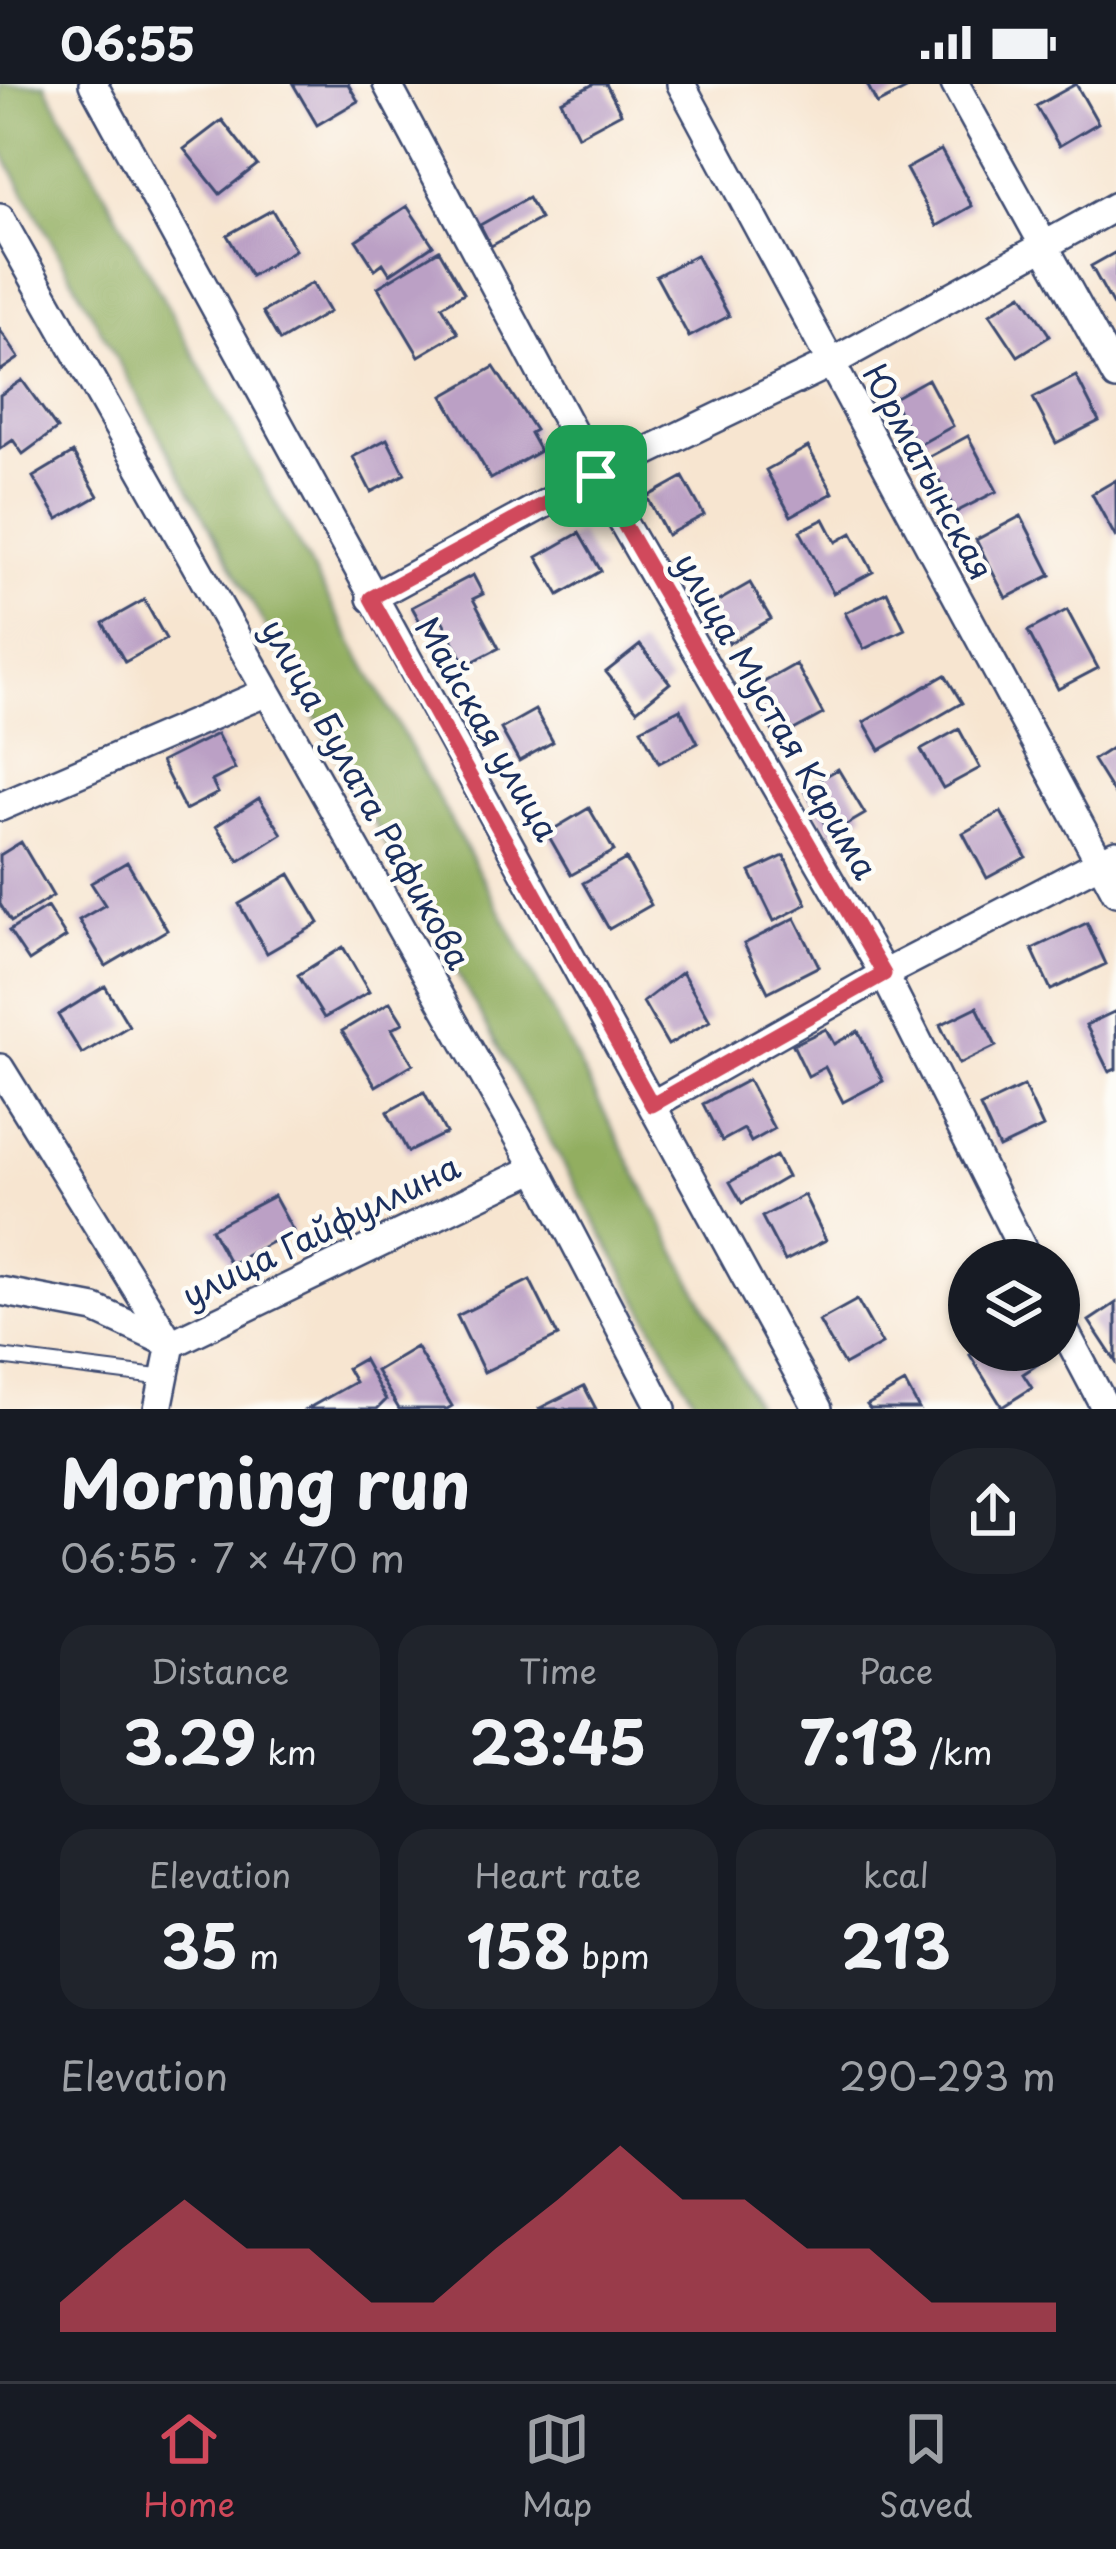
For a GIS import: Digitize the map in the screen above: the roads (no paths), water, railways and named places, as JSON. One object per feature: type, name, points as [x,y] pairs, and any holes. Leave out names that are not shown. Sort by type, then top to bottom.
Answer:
[{"type":"street","name":"Майская улица","points":[[93,84],[818,1409]]},
{"type":"street","name":"улица Мустая Карима","points":[[386,84],[596,476],[884,974],[1017,1239]]},
{"type":"street","name":"Юрматынская","points":[[681,84],[829,364],[1107,858],[1116,892]]},
{"type":"street","points":[[956,84],[1116,376]]},
{"type":"street","points":[[371,598],[596,476],[829,364],[1116,206]]},
{"type":"street","name":"улица Булата Рафикова","points":[[0,218],[536,1168],[662,1409]]},
{"type":"street","points":[[0,807],[267,692]]},
{"type":"street","points":[[652,1105],[884,974],[1107,858]]},
{"type":"street","points":[[0,1068],[171,1344],[158,1409]]},
{"type":"street","name":"улица Гайфуллина","points":[[0,1291],[95,1309],[171,1344],[536,1168]]},
{"type":"street","points":[[1080,1360],[1106,1409]]},
{"type":"lane","points":[[0,1357],[165,1378]]}]
